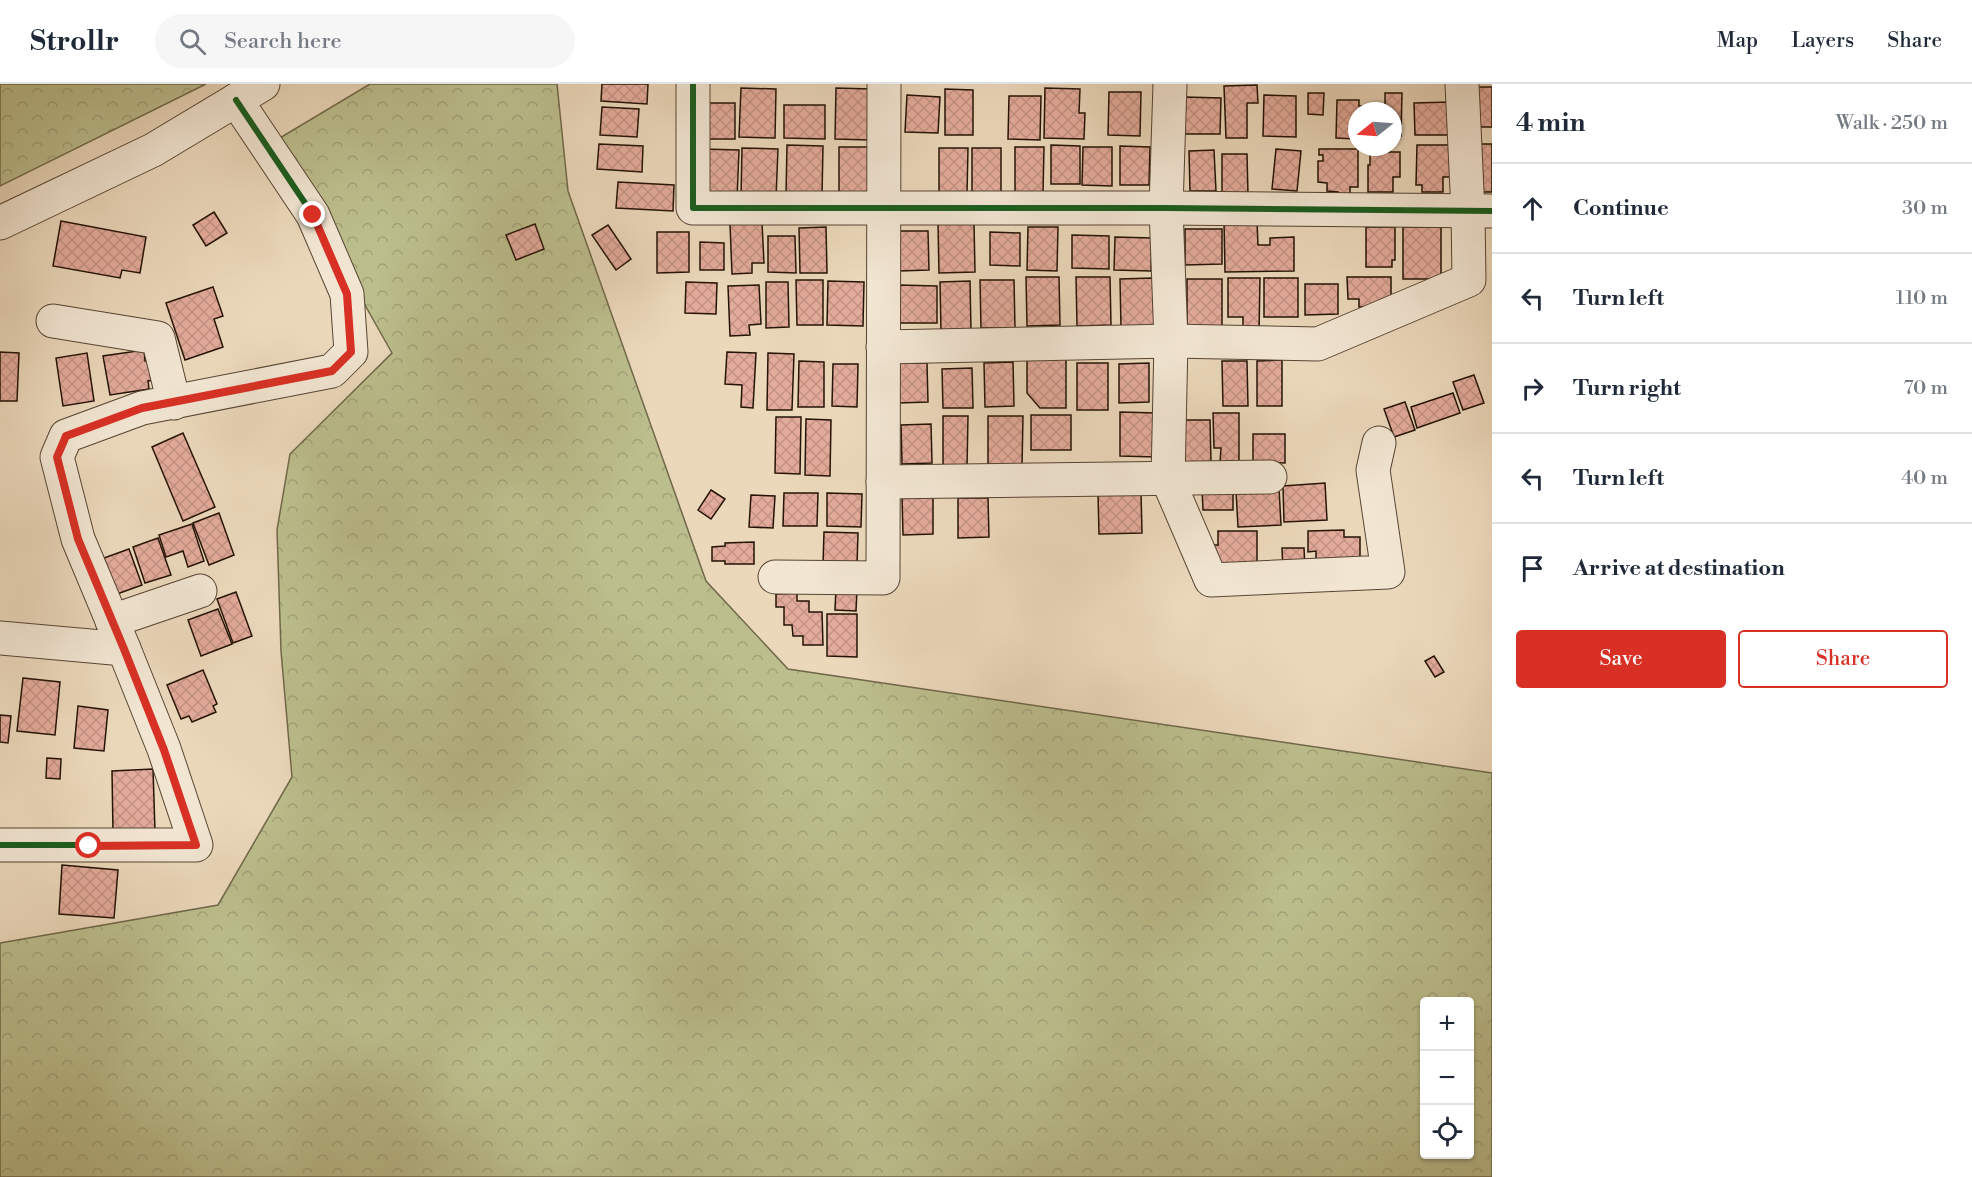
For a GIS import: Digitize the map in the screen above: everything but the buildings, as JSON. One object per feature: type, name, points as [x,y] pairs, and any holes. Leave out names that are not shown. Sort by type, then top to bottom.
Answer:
[{"type":"street","points":[[693,84],[693,208],[1166,208],[1480,211]]},
{"type":"street","points":[[776,577],[883,578],[884,84]]},
{"type":"street","points":[[1170,84],[1166,208],[1170,341],[1168,480],[1211,580],[1388,572],[1373,470],[1379,443]]},
{"type":"street","points":[[884,347],[1170,341],[1318,344],[1469,280],[1480,211],[1462,84]]},
{"type":"street","points":[[0,223],[153,150],[250,92],[313,215],[347,294],[351,352],[332,371],[142,408],[66,436],[57,457],[78,539],[164,750],[196,845],[0,845]]},
{"type":"street","points":[[53,321],[158,338],[174,403]]},
{"type":"street","points":[[883,482],[1270,477]]},
{"type":"street","points":[[0,638],[118,635],[200,591]]},
{"type":"green space","points":[[0,84],[206,84],[0,186]]},
{"type":"green space","points":[[370,84],[557,84],[568,191],[706,581],[788,669],[1492,773],[1492,1177],[0,1177],[0,943],[218,905],[292,777],[281,651],[277,530],[290,454],[392,353],[273,142]]},
{"type":"cycle path","points":[[693,84],[693,208],[1492,211]]},
{"type":"cycle path","points":[[0,845],[196,845],[164,749],[78,539],[57,457],[66,436],[142,408],[332,371],[351,352],[347,294],[313,215],[236,100]]},
{"type":"route","points":[[89,846],[196,845],[164,750],[78,539],[57,457],[66,436],[142,408],[332,371],[351,352],[347,294],[313,215]]}]
